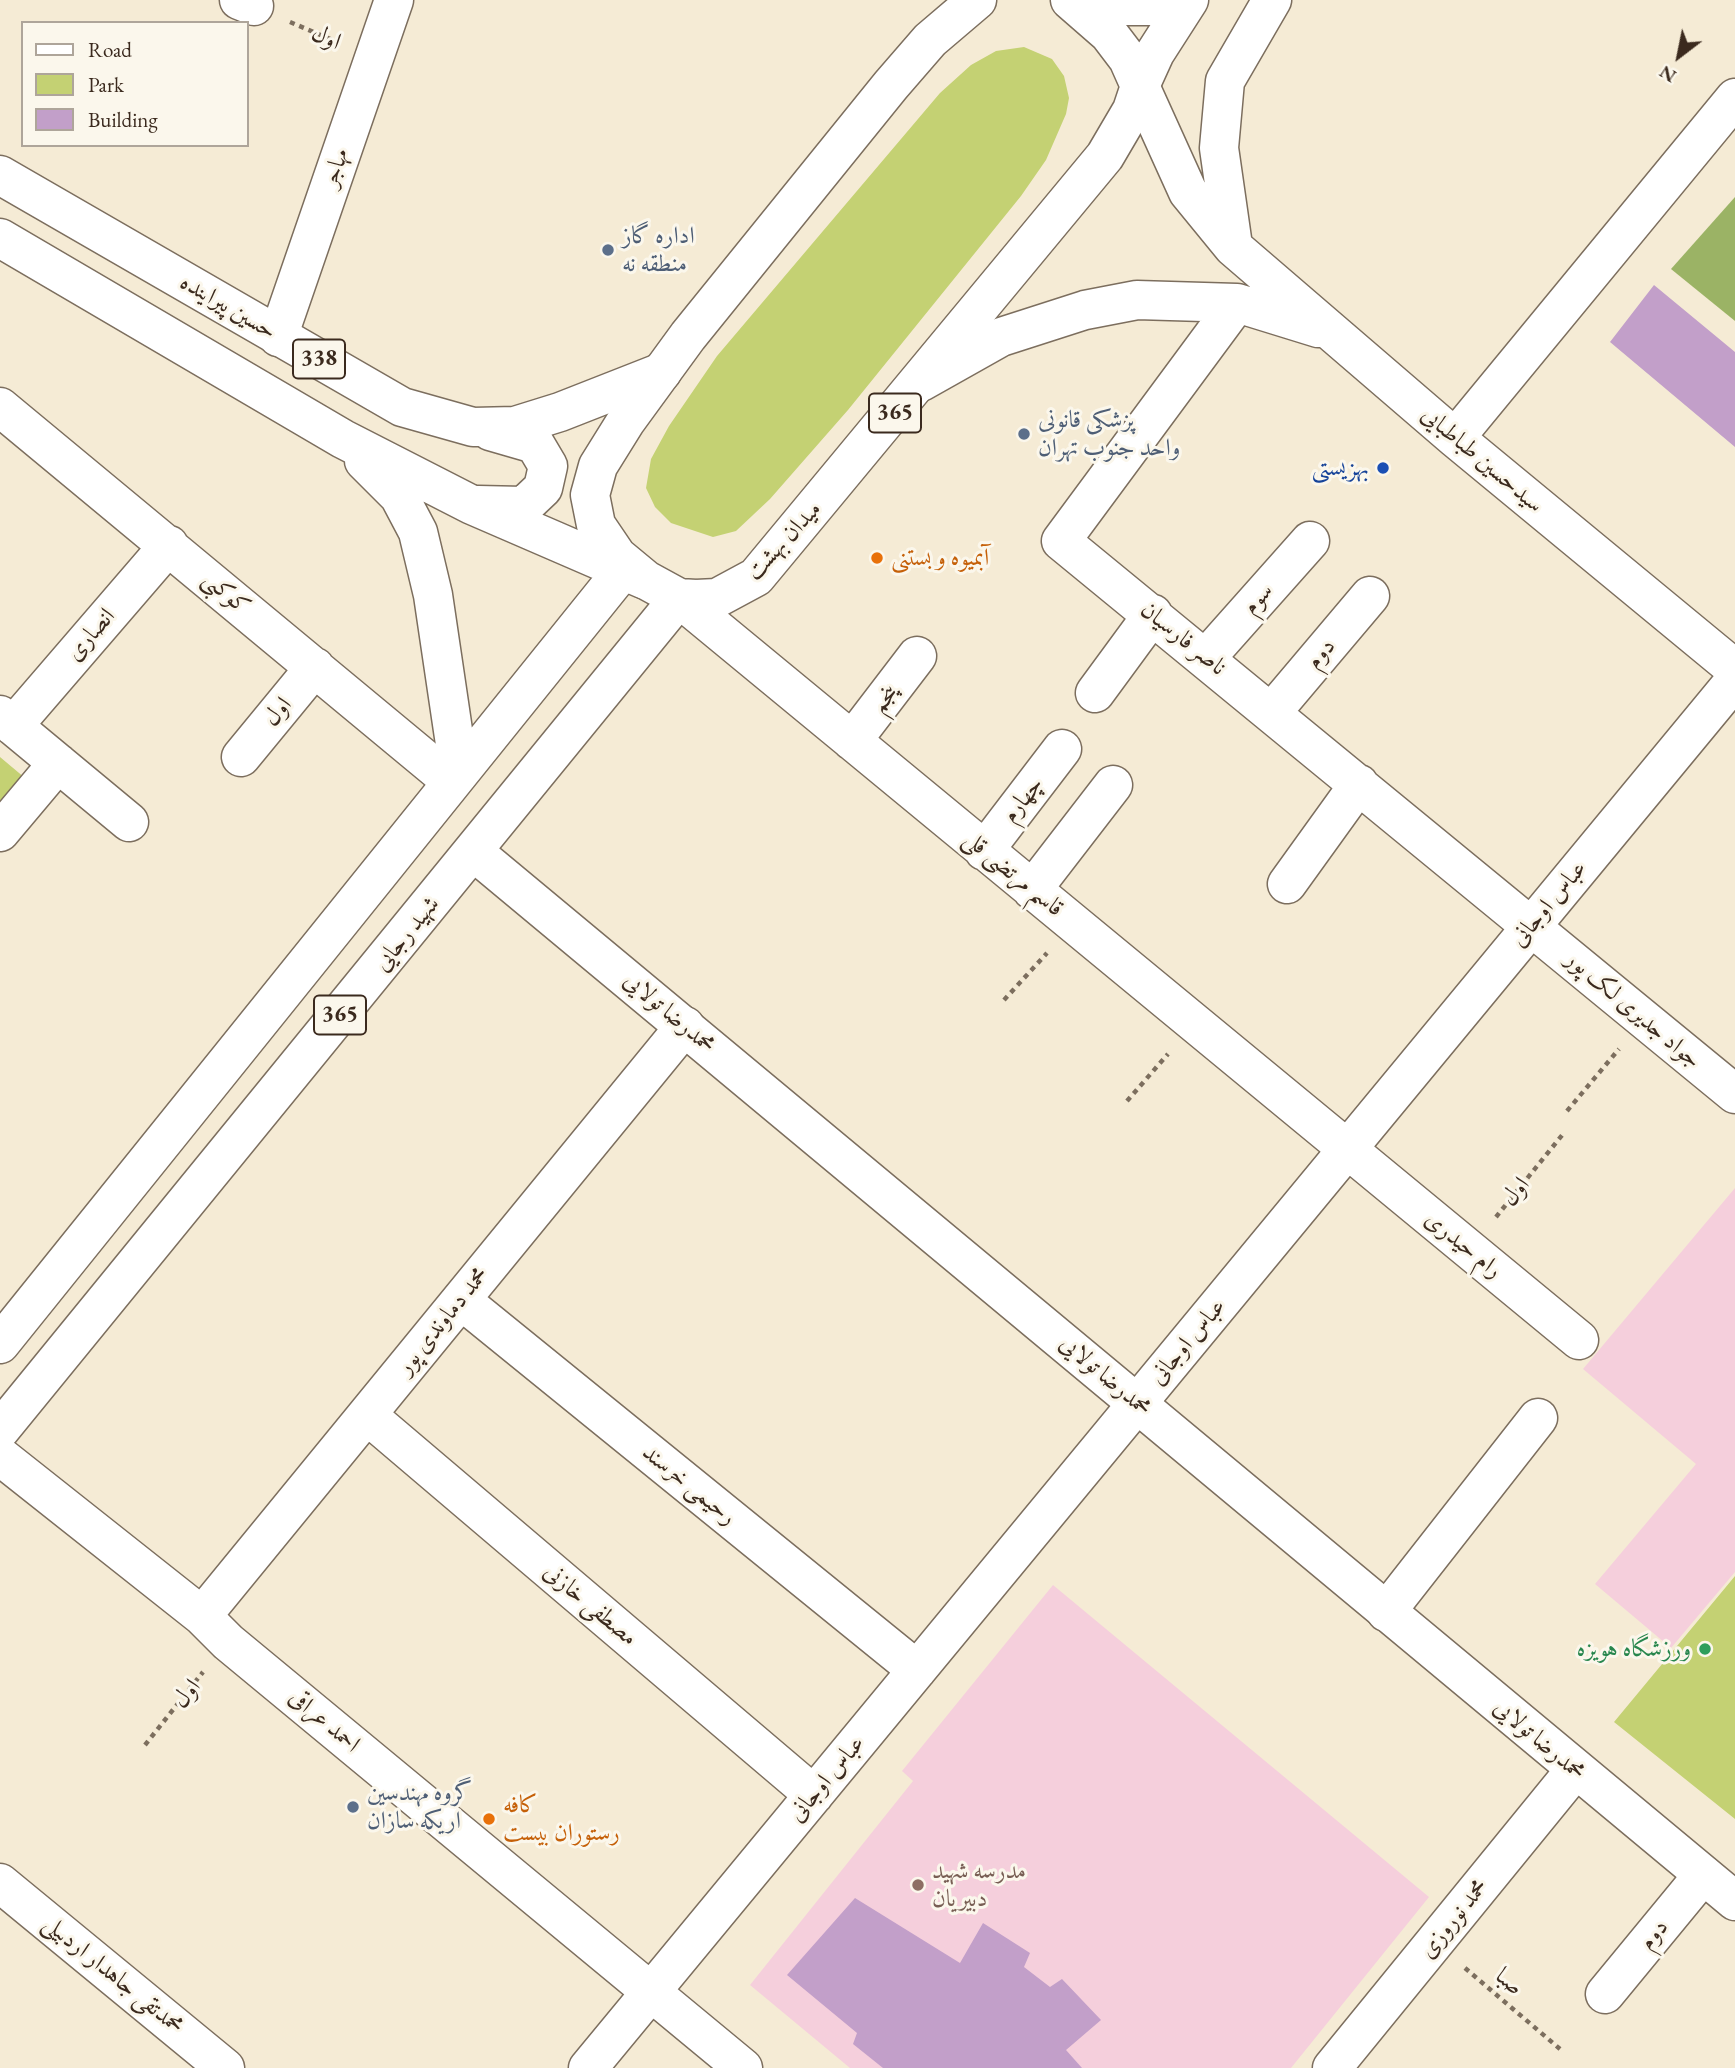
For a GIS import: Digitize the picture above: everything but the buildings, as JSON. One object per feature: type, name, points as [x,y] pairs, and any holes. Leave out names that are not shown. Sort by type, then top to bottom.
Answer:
[{"type":"main road","name":"مهاجر","points":[[278,337],[394,0]]},
{"type":"main road","name":"میدان بهشت","points":[[977,0],[930,40],[891,85],[662,372],[598,467],[590,495],[596,524],[617,556],[632,572],[679,598],[717,598],[756,577],[921,382],[1105,156],[1132,110],[1139,86]]},
{"type":"main road","points":[[1070,0],[1110,34],[1128,59],[1139,86]]},
{"type":"main road","points":[[1112,0],[1124,6],[1149,6],[1163,0]]},
{"type":"main road","name":"365","points":[[1139,86],[1155,54],[1189,0]]},
{"type":"main road","points":[[1233,247],[1219,148],[1225,80],[1266,9]]},
{"type":"main road","name":"سیدحسین طباطبایی","points":[[1139,86],[1188,192],[1233,247],[1455,438],[1735,669]]},
{"type":"main road","points":[[1455,438],[1735,98]]},
{"type":"main road","name":"حسین پیراینده","points":[[0,175],[402,407],[473,427],[515,426],[560,412],[662,372]]},
{"type":"main road","name":"338","points":[[0,238],[343,439],[472,505],[632,572]]},
{"type":"main road","points":[[921,382],[1001,338],[1085,310],[1137,300],[1237,303],[1332,332]]},
{"type":"main road","name":"ناصر فارسیان","points":[[1237,303],[1061,541],[1531,926]]},
{"type":"main road","name":"کوکبی","points":[[0,407],[315,667],[455,776]]},
{"type":"main road","points":[[472,505],[524,506],[542,488],[548,466],[535,444],[473,427]]},
{"type":"main road","points":[[343,439],[399,496],[418,532],[433,595],[455,776]]},
{"type":"main road","name":"سوم","points":[[1206,658],[1310,541]]},
{"type":"main road","name":"انصاری","points":[[129,822],[7,720],[169,545]]},
{"type":"main road","name":"365","points":[[0,1344],[455,776],[632,572]]},
{"type":"main road","name":"دوم","points":[[1272,712],[1370,596]]},
{"type":"main road","name":"قاسم مرتضی قلی","points":[[679,598],[1346,1150]]},
{"type":"main road","name":"شهید رجایی","points":[[0,1430],[679,598]]},
{"type":"main road","points":[[1095,693],[1153,614]]},
{"type":"main road","name":"پنجم","points":[[852,741],[917,656]]},
{"type":"main road","name":"اول","points":[[241,757],[315,667]]},
{"type":"main road","name":"عباس اوجانی","points":[[588,2068],[1735,680]]},
{"type":"main road","name":"چهارم","points":[[984,851],[1062,749]]},
{"type":"main road","points":[[0,832],[58,763]]},
{"type":"main road","points":[[1287,884],[1359,784]]},
{"type":"main road","points":[[1032,890],[1113,785]]},
{"type":"main road","name":"محمدرضا تولایی","points":[[474,852],[1735,1901]]},
{"type":"main road","name":"جواد جدیری لک پور","points":[[1531,926],[1735,1094]]},
{"type":"main road","name":"محمد دماوندی پور","points":[[215,1629],[366,1415],[685,1026]]},
{"type":"main road","name":"رام حیدری","points":[[1346,1150],[1580,1340]]},
{"type":"main road","name":"رحیمی خرسند","points":[[461,1300],[917,1671]]},
{"type":"main road","name":"مصطفی خازنی","points":[[366,1415],[814,1795]]},
{"type":"main road","points":[[1385,1612],[1538,1418]]},
{"type":"main road","name":"احمد عراقی","points":[[0,1457],[215,1629],[743,2068]]},
{"type":"main road","name":"محمد نوروزی","points":[[1332,2068],[1575,1770]]},
{"type":"main road","name":"دوم","points":[[1605,1994],[1703,1875]]},
{"type":"main road","name":"محمدتقی جاهدار اردبیلی","points":[[0,1883],[225,2068]]},
{"type":"path","name":"اول","points":[[246,3],[374,59]]},
{"type":"path","points":[[1004,1000],[1073,924]]},
{"type":"path","points":[[1567,1111],[1645,1019]]},
{"type":"path","points":[[1127,1101],[1195,1025]]},
{"type":"path","name":"اول","points":[[1469,1250],[1563,1134]]},
{"type":"path","name":"اول","points":[[145,1745],[215,1629]]},
{"type":"path","name":"صبا","points":[[1435,1942],[1560,2049]]},
{"type":"shaded area","points":[[1735,1188],[1735,1572],[1671,1648],[1595,1584],[1696,1464],[1583,1369]]},
{"type":"shaded area","points":[[1053,1585],[1429,1897],[1291,2068],[850,2068],[750,1985],[913,1781],[902,1771]]},
{"type":"green space","points":[[1024,47],[1052,59],[1064,76],[1069,98],[1066,114],[1046,160],[1021,196],[848,410],[770,499],[736,531],[713,537],[671,523],[655,507],[646,488],[651,459],[669,426],[717,356],[940,93],[971,65],[996,51]]},
{"type":"green space","points":[[1735,197],[1735,321],[1671,269]]},
{"type":"green space","points":[[0,757],[25,778],[0,807]]},
{"type":"green space","name":"ورزشگاه هویزه","points":[[1735,1576],[1735,1819],[1614,1722]]},
{"type":"place","name":"اداره گاز منطقه نه","points":[[608,250]]},
{"type":"place","name":"پزشکی قانونی واحد جنوب تهران","points":[[1024,434]]},
{"type":"place","name":"بهزیستی","points":[[1383,468]]},
{"type":"place","name":"آبمیوه و بستنی","points":[[877,558]]},
{"type":"place","name":"ورزشگاه هویزه","points":[[1705,1649]]},
{"type":"place","name":"گروه مهندسین اریکه سازان","points":[[353,1807]]},
{"type":"place","name":"کافه رستوران بیست","points":[[489,1819]]},
{"type":"place","name":"مدرسه شهید دبیریان","points":[[918,1885]]}]
